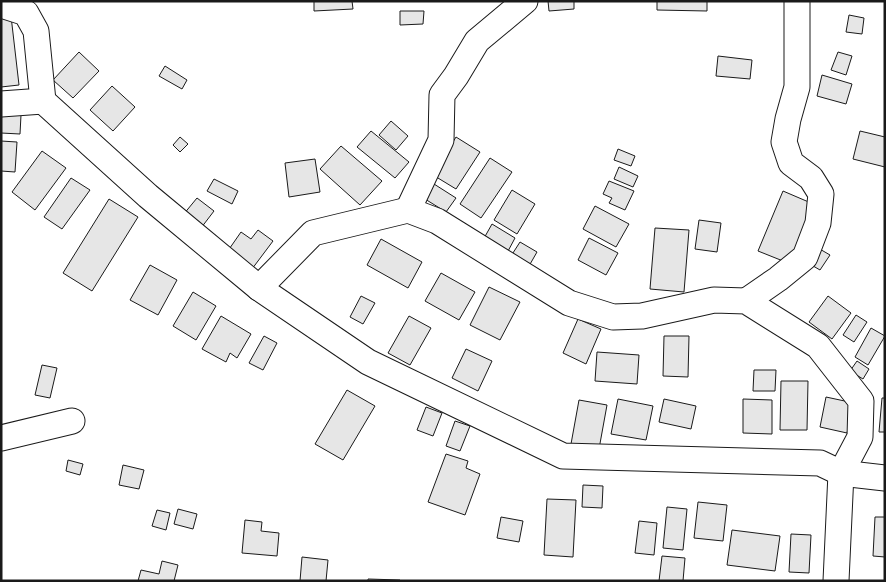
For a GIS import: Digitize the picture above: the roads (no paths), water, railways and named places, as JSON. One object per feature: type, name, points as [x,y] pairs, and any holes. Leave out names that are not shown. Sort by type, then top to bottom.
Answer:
[{"type":"street","points":[[408,210],[441,140],[442,95],[477,41],[525,1]]},
{"type":"street","points":[[746,300],[778,279],[805,257],[818,223],[821,194],[811,178],[791,163],[784,142],[797,87],[797,1]]},
{"type":"street","points":[[1,5],[26,13],[36,31],[43,101],[148,196],[259,288],[368,362],[563,456],[820,463],[841,473],[885,478]]},
{"type":"street","points":[[1,104],[43,101]]},
{"type":"street","points":[[259,288],[313,233],[408,210],[437,221],[569,304],[613,317],[642,316],[714,300],[746,300],[818,346],[861,401],[860,437],[841,473],[836,581]]},
{"type":"street","points":[[1,438],[72,421]]}]
